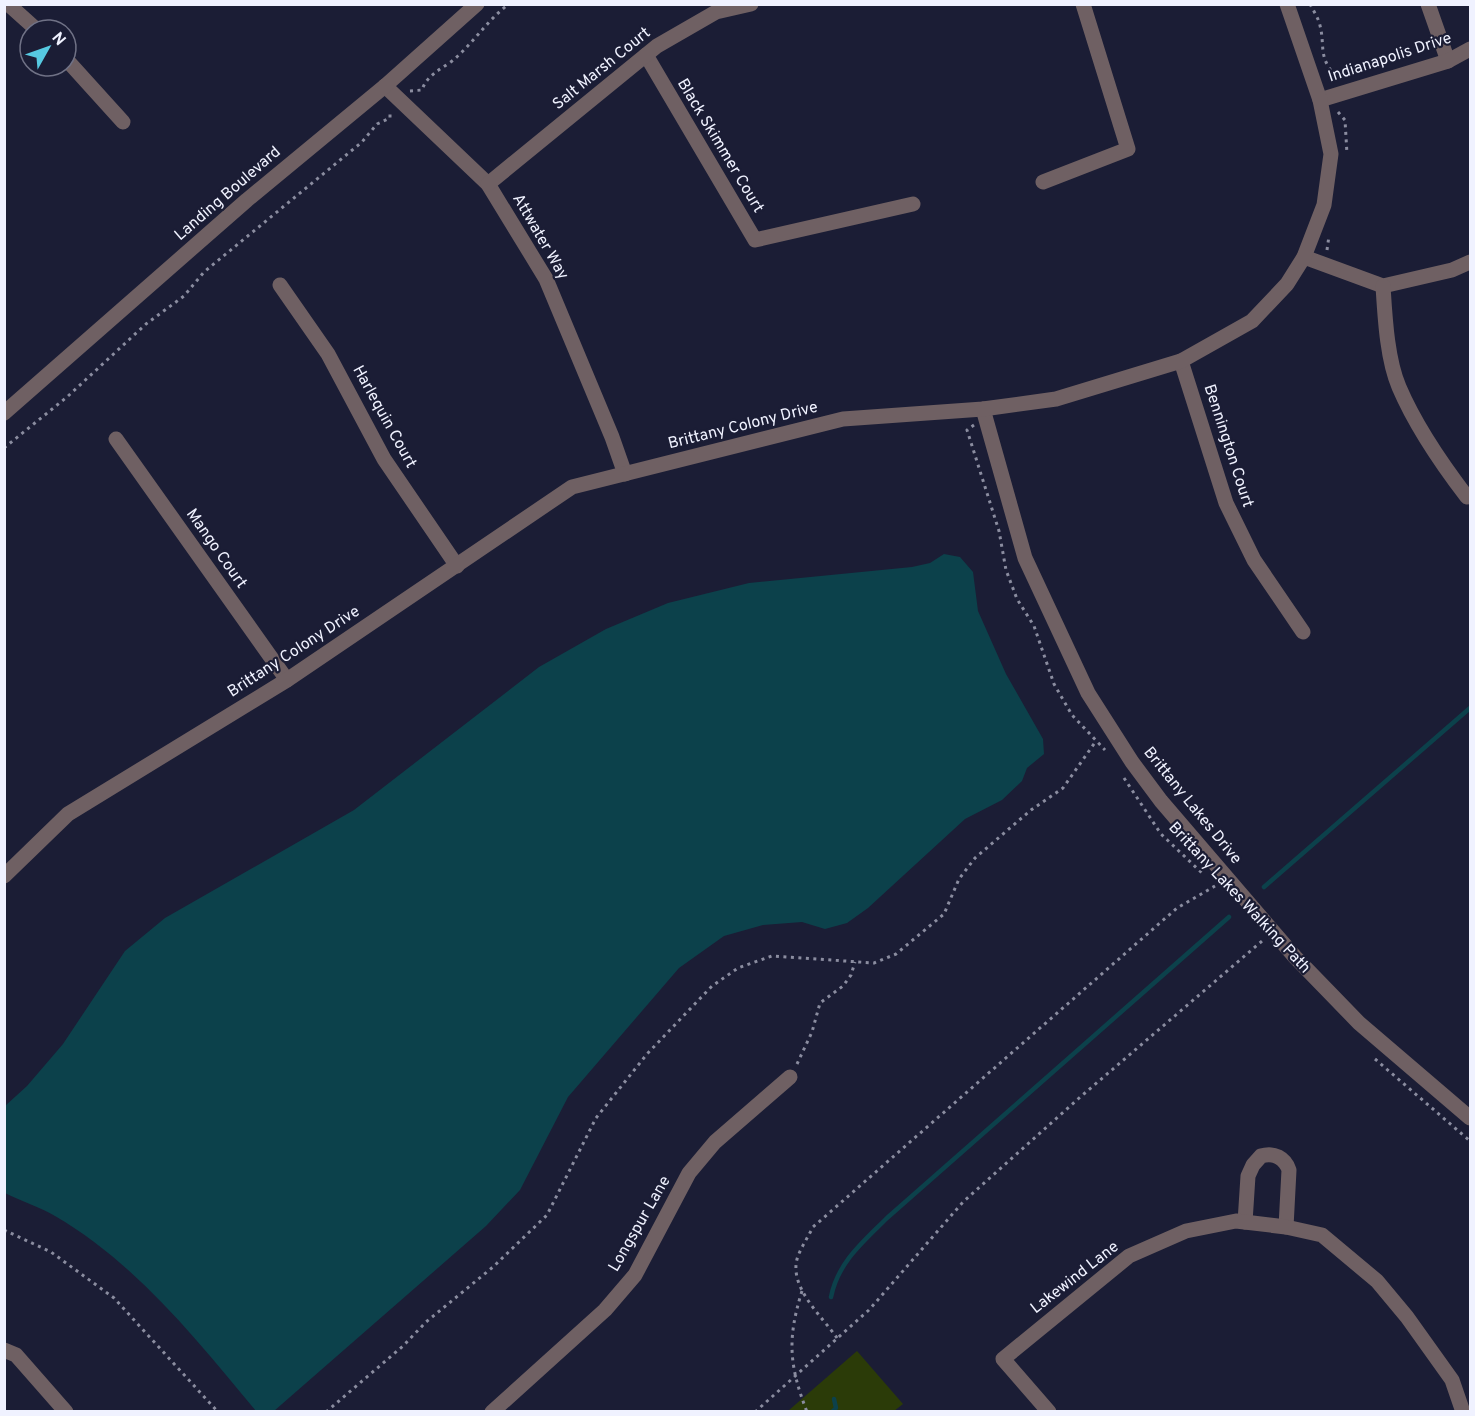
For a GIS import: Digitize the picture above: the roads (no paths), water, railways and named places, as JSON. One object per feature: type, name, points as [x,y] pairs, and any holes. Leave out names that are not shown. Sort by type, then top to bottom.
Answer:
[{"type":"street","points":[[8,4],[24,18]]},
{"type":"street","name":"Landing Boulevard","points":[[4,412],[247,200],[385,86],[477,4]]},
{"type":"street","name":"Salt Marsh Court","points":[[488,184],[657,46],[716,12],[751,4]]},
{"type":"street","points":[[1043,182],[1128,149],[1083,4]]},
{"type":"street","name":"Brittany Colony Drive","points":[[4,876],[68,814],[287,680],[572,487],[843,419],[985,416],[1056,399],[1181,361],[1252,321],[1310,260],[1324,205],[1331,154],[1327,98],[1287,4]]},
{"type":"street","points":[[1428,4],[1448,61]]},
{"type":"street","name":"Indianapolis Drive","points":[[1327,98],[1448,61],[1470,49]]},
{"type":"street","name":"Black Skimmer Court","points":[[646,55],[755,240],[913,204]]},
{"type":"street","points":[[78,72],[123,122]]},
{"type":"street","name":"Attwater Way","points":[[385,86],[488,184],[546,279],[612,437],[625,474]]},
{"type":"street","points":[[1310,260],[1383,286],[1452,270],[1470,262]]},
{"type":"street","name":"Harlequin Court","points":[[280,285],[328,354],[384,459],[457,566]]},
{"type":"street","points":[[1383,286],[1386,328],[1398,385],[1438,460],[1467,497]]},
{"type":"street","name":"Bennington Court","points":[[1181,361],[1226,503],[1254,560],[1304,632]]},
{"type":"street","name":"Brittany Lakes Drive","points":[[985,416],[1025,558],[1088,693],[1107,724],[1161,801],[1295,957],[1359,1023],[1470,1118]]},
{"type":"street","name":"Mango Court","points":[[116,439],[287,680]]},
{"type":"street","name":"Longspur Lane","points":[[492,1412],[606,1310],[634,1275],[689,1173],[715,1142],[790,1077]]},
{"type":"street","points":[[1245,1222],[1250,1170],[1262,1156],[1272,1155],[1286,1162],[1289,1170],[1286,1227]]},
{"type":"street","name":"Lakewind Lane","points":[[1049,1412],[1003,1359],[1129,1257],[1185,1231],[1236,1221],[1286,1227],[1322,1235],[1377,1281],[1407,1317],[1452,1380],[1463,1412]]},
{"type":"street","points":[[4,1350],[16,1355],[66,1412]]},
{"type":"waterway","points":[[1264,887],[1470,708]]},
{"type":"waterway","points":[[831,1297],[845,1263],[887,1218],[1229,917]]},
{"type":"waterway","points":[[832,1412],[836,1408],[834,1399]]}]
